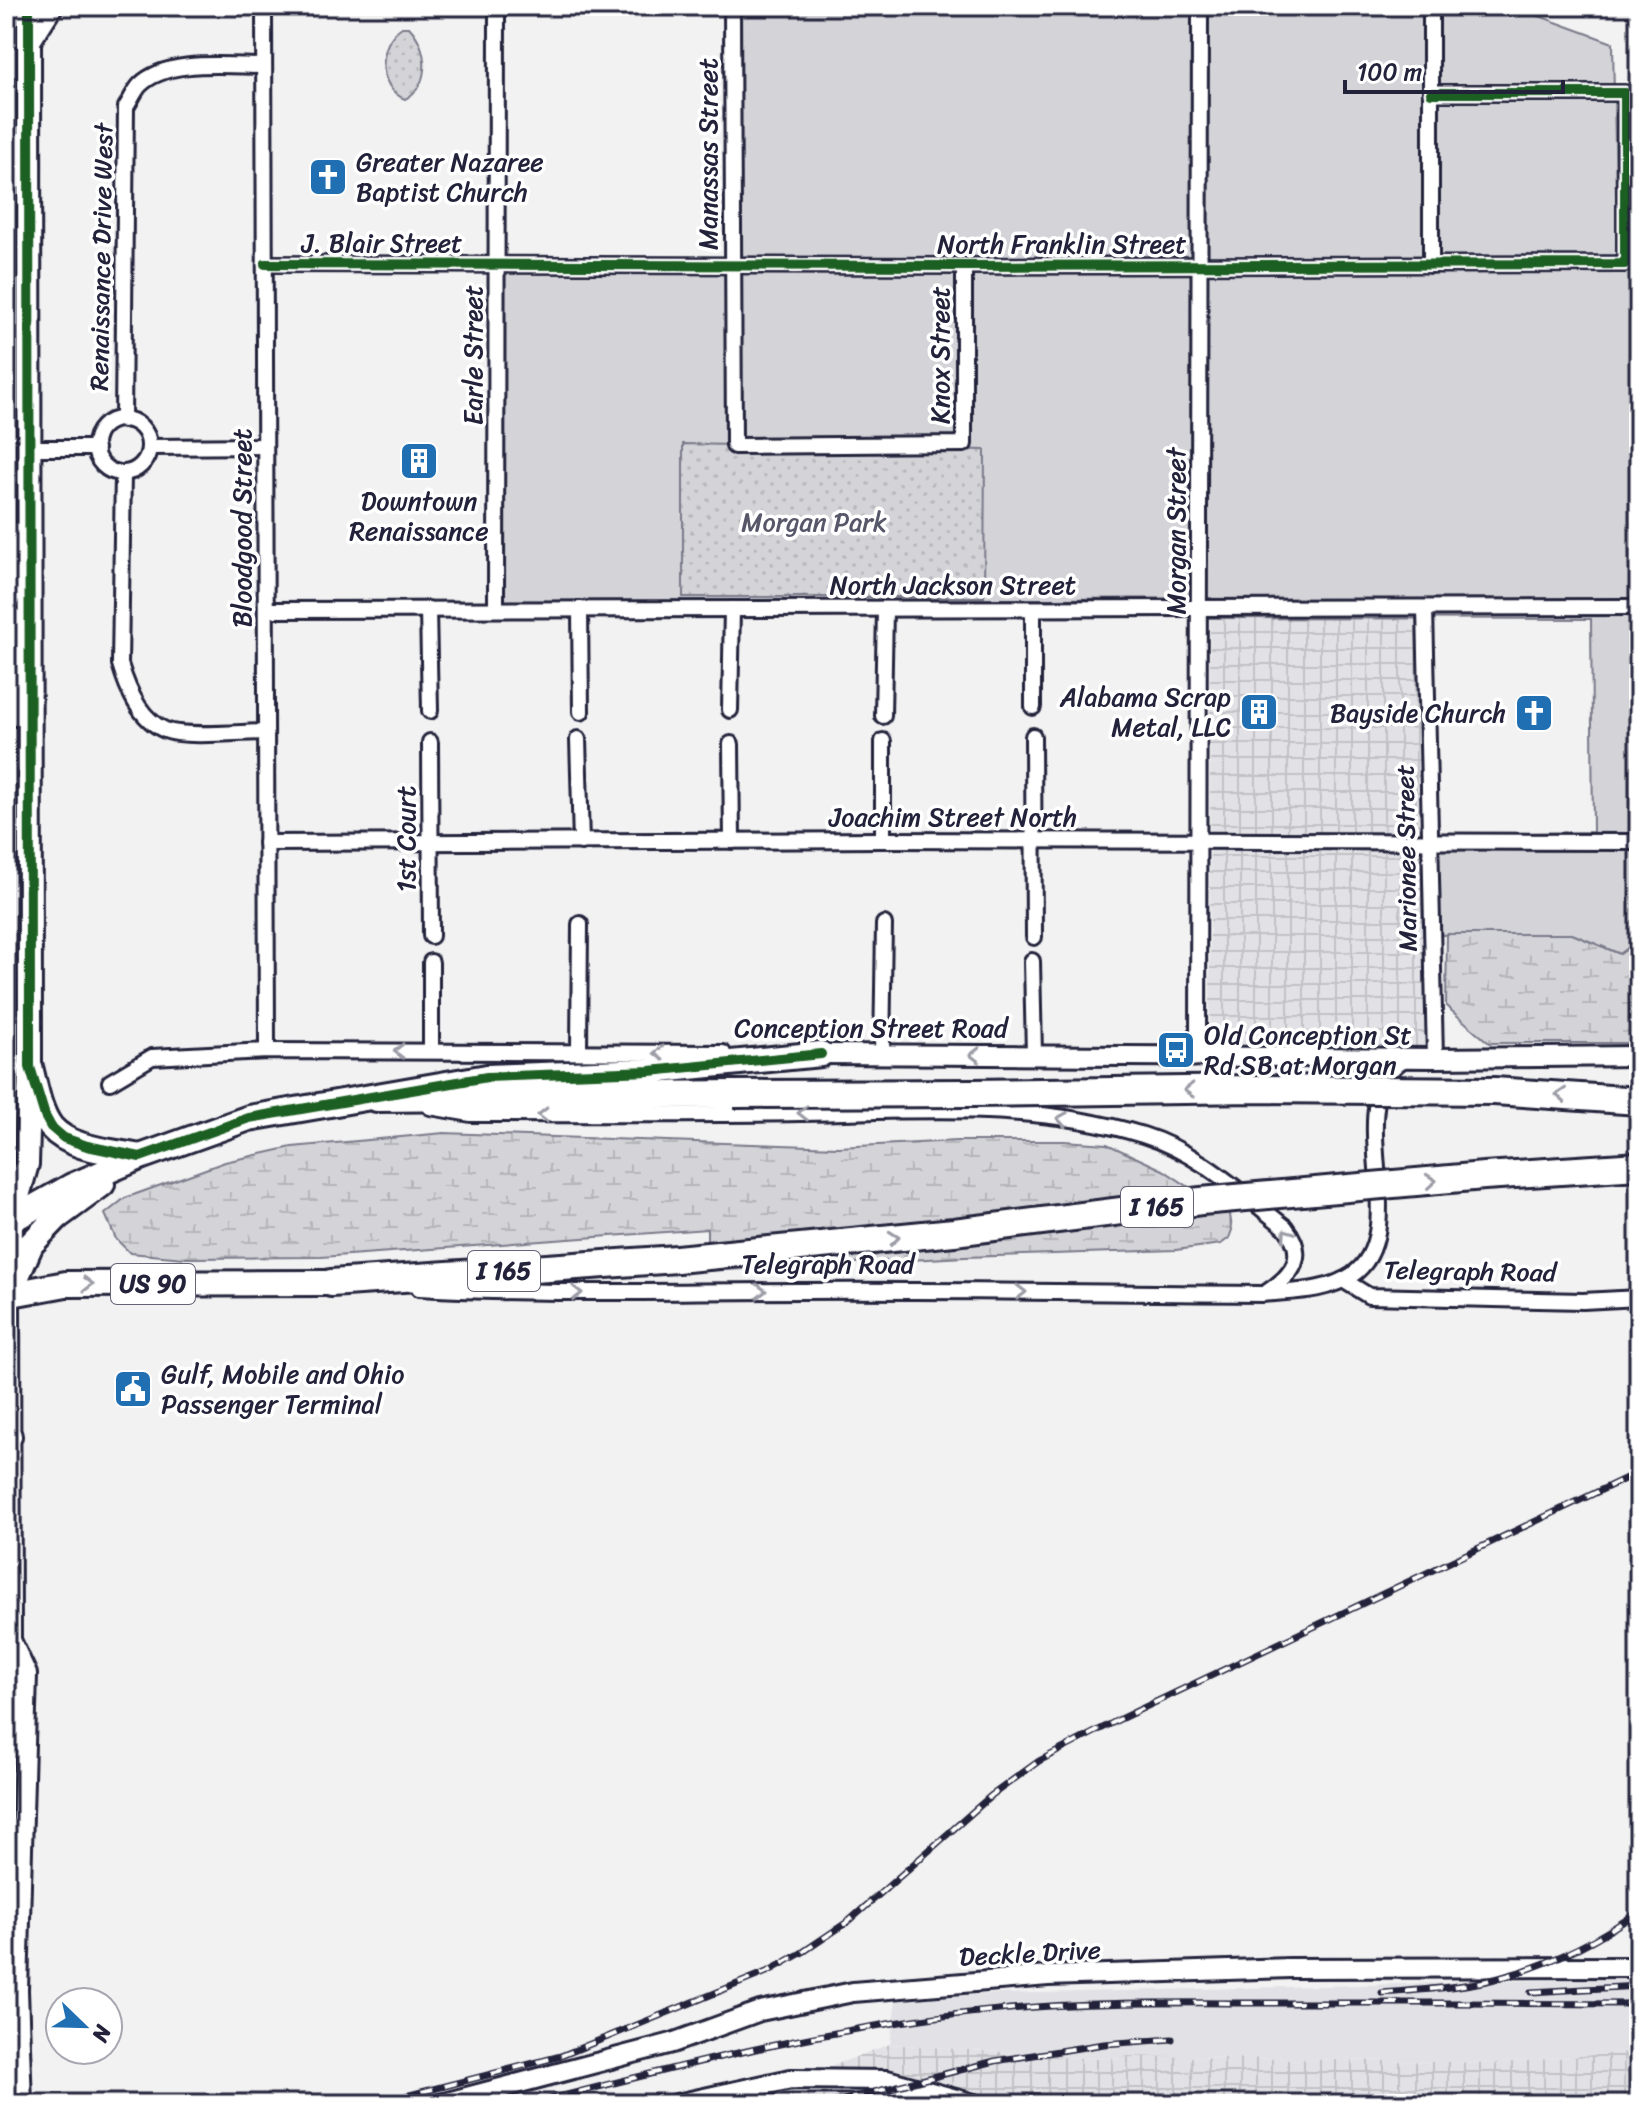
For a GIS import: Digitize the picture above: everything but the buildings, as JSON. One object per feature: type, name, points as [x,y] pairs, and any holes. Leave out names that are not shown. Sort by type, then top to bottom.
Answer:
[{"type":"highway","points":[[8,1215],[140,1157],[249,1118],[487,1077],[650,1071],[821,1054]]},
{"type":"highway","points":[[30,1067],[45,1116],[51,1127],[64,1138],[140,1157]]},
{"type":"highway","points":[[377,1098],[1255,1089],[1494,1091],[1639,1101]]},
{"type":"highway","points":[[7,1293],[31,1244],[57,1217],[140,1157]]},
{"type":"highway","name":"I 165","points":[[331,1283],[677,1259],[954,1232],[1201,1201],[1639,1166]]},
{"type":"highway","name":"Telegraph Road","points":[[7,1293],[66,1284],[331,1283]]},
{"type":"main road","points":[[7,1293],[8,1215],[27,1164],[30,1067],[29,6]]},
{"type":"main road","points":[[29,40],[51,6]]},
{"type":"main road","points":[[6,603],[14,581],[16,428],[29,356]]},
{"type":"main road","points":[[6,616],[11,619],[13,627],[15,770],[29,834]]},
{"type":"street","name":"Bloodgood Street","points":[[264,6],[267,1051]]},
{"type":"street","name":"Earle Street","points":[[496,609],[497,6]]},
{"type":"street","name":"Manassas Street","points":[[732,6],[734,446],[964,444]]},
{"type":"street","name":"Morgan Street","points":[[1198,1056],[1200,6]]},
{"type":"street","points":[[1431,6],[1431,265]]},
{"type":"street","name":"Renaissance Drive West","points":[[123,420],[126,107],[139,85],[157,73],[180,66],[264,66]]},
{"type":"street","name":"North Franklin Street","points":[[498,266],[1625,264],[1625,93],[1431,93]]},
{"type":"street","name":"J. Blair Street","points":[[265,264],[498,266]]},
{"type":"street","name":"Knox Street","points":[[964,266],[964,444]]},
{"type":"street","points":[[123,420],[139,425],[148,439],[149,447],[148,455],[138,468],[115,472],[101,463],[96,439],[106,425],[123,420]]},
{"type":"street","points":[[149,447],[265,446]]},
{"type":"street","points":[[29,448],[96,448]]},
{"type":"street","points":[[123,473],[120,664],[128,691],[143,713],[165,730],[266,732]]},
{"type":"street","name":"North Jackson Street","points":[[266,610],[1639,607]]},
{"type":"street","name":"Marionee Street","points":[[1425,608],[1435,1058]]},
{"type":"street","points":[[428,609],[430,711]]},
{"type":"street","points":[[580,609],[581,712]]},
{"type":"street","points":[[730,710],[732,609]]},
{"type":"street","points":[[883,716],[885,609]]},
{"type":"street","points":[[1033,609],[1033,707]]},
{"type":"street","points":[[1033,736],[1034,937]]},
{"type":"street","points":[[578,739],[581,842]]},
{"type":"street","points":[[883,741],[883,840]]},
{"type":"street","name":"1st Court","points":[[430,742],[431,936]]},
{"type":"street","points":[[731,744],[732,841]]},
{"type":"street","name":"Joachim Street North","points":[[266,843],[883,840],[1639,842]]},
{"type":"street","points":[[579,1052],[580,924]]},
{"type":"street","points":[[882,1055],[884,924]]},
{"type":"street","points":[[1032,961],[1034,1055]]},
{"type":"street","points":[[431,962],[431,1051]]},
{"type":"street","name":"Conception Street Road","points":[[110,1082],[152,1057],[267,1051],[1435,1058],[1639,1056]]},
{"type":"street","points":[[1305,1056],[1332,1064],[1354,1078],[1370,1098],[1376,1113]]},
{"type":"street","points":[[1343,1280],[1365,1263],[1376,1235],[1376,1113],[1384,1077],[1396,1063],[1408,1057]]},
{"type":"street","points":[[377,1098],[471,1114],[990,1110],[1104,1126],[1145,1136],[1180,1150],[1285,1227],[1293,1237],[1297,1257],[1294,1267],[1290,1276],[1263,1294]]},
{"type":"street","name":"Telegraph Road","points":[[331,1283],[501,1293],[815,1291],[1263,1294],[1315,1290],[1343,1280],[1369,1296],[1583,1301],[1639,1298]]},
{"type":"street","points":[[7,1293],[11,1640],[7,1723]]},
{"type":"street","points":[[11,1640],[27,1674],[18,1990],[22,2104]]},
{"type":"street","name":"Deckle Drive","points":[[440,2104],[672,2043],[760,2011],[853,1992],[1048,1976],[1275,1969],[1639,1967]]},
{"type":"street","points":[[677,2104],[791,2079],[887,2080],[974,2104]]},
{"type":"shaded area","points":[[6,6],[14,6],[14,910],[11,1165],[6,1187]]},
{"type":"shaded area","points":[[1417,617],[1425,1046],[1210,1045],[1210,618]]},
{"type":"shaded area","points":[[6,1545],[18,1545],[19,2104],[6,2104]]},
{"type":"shaded area","points":[[1639,1978],[1639,2051],[1501,2063],[1129,2056],[1096,2059],[890,2044],[896,2000],[954,1995]]},
{"type":"shaded area","points":[[890,2044],[1096,2059],[1129,2056],[1501,2063],[1639,2051],[1639,2104],[731,2104]]},
{"type":"green space","points":[[741,6],[1512,6],[1613,43],[1617,252],[1635,278],[1633,648],[1639,658],[1639,940],[1620,954],[1572,934],[1423,935],[1421,835],[1593,832],[1591,619],[1210,618],[1211,598],[504,602],[504,273],[740,274]]},
{"type":"green space","points":[[402,27],[409,27],[415,35],[424,65],[420,85],[405,99],[389,85],[384,64],[388,43]]},
{"type":"green space","name":"Morgan Park","points":[[683,444],[985,450],[984,597],[683,597]]},
{"type":"green space","points":[[1447,934],[1572,934],[1620,954],[1639,940],[1639,1043],[1489,1043],[1446,1006]]},
{"type":"green space","points":[[444,1133],[838,1147],[957,1141],[1107,1144],[1163,1170],[1230,1214],[1232,1230],[1229,1238],[1221,1244],[1176,1250],[965,1257],[707,1271],[707,1229],[321,1257],[184,1258],[130,1253],[116,1239],[105,1214],[125,1198],[225,1162],[292,1147]]},
{"type":"railway","points":[[375,2104],[561,2056],[769,1971],[849,1921],[992,1795],[1039,1761],[1120,1719],[1639,1472]]},
{"type":"railway","points":[[1382,1993],[1456,1986],[1518,1973],[1572,1951],[1639,1911]]},
{"type":"railway","points":[[1531,1992],[1639,1986]]},
{"type":"railway","points":[[532,2104],[706,2060],[822,2035],[999,2010],[1138,2003],[1639,2004]]},
{"type":"railway","points":[[828,2104],[995,2061],[1104,2044],[1172,2039]]},
{"type":"cycle path","points":[[29,6],[30,1067],[51,1127],[64,1138],[87,1146],[140,1157],[249,1118],[487,1077],[650,1071],[821,1054]]},
{"type":"cycle path","points":[[265,264],[1625,264],[1625,93],[1431,93]]},
{"type":"place","name":"Greater Nazaree Baptist Church","points":[[328,177]]},
{"type":"place","name":"Downtown Renaissance","points":[[419,461]]},
{"type":"place","name":"Alabama Scrap Metal, LLC","points":[[1259,712]]},
{"type":"place","name":"Bayside Church","points":[[1534,713]]},
{"type":"place","name":"Old Conception St Rd SB at Morgan","points":[[1176,1050]]},
{"type":"place","name":"Gulf, Mobile and Ohio Passenger Terminal","points":[[133,1389]]}]
